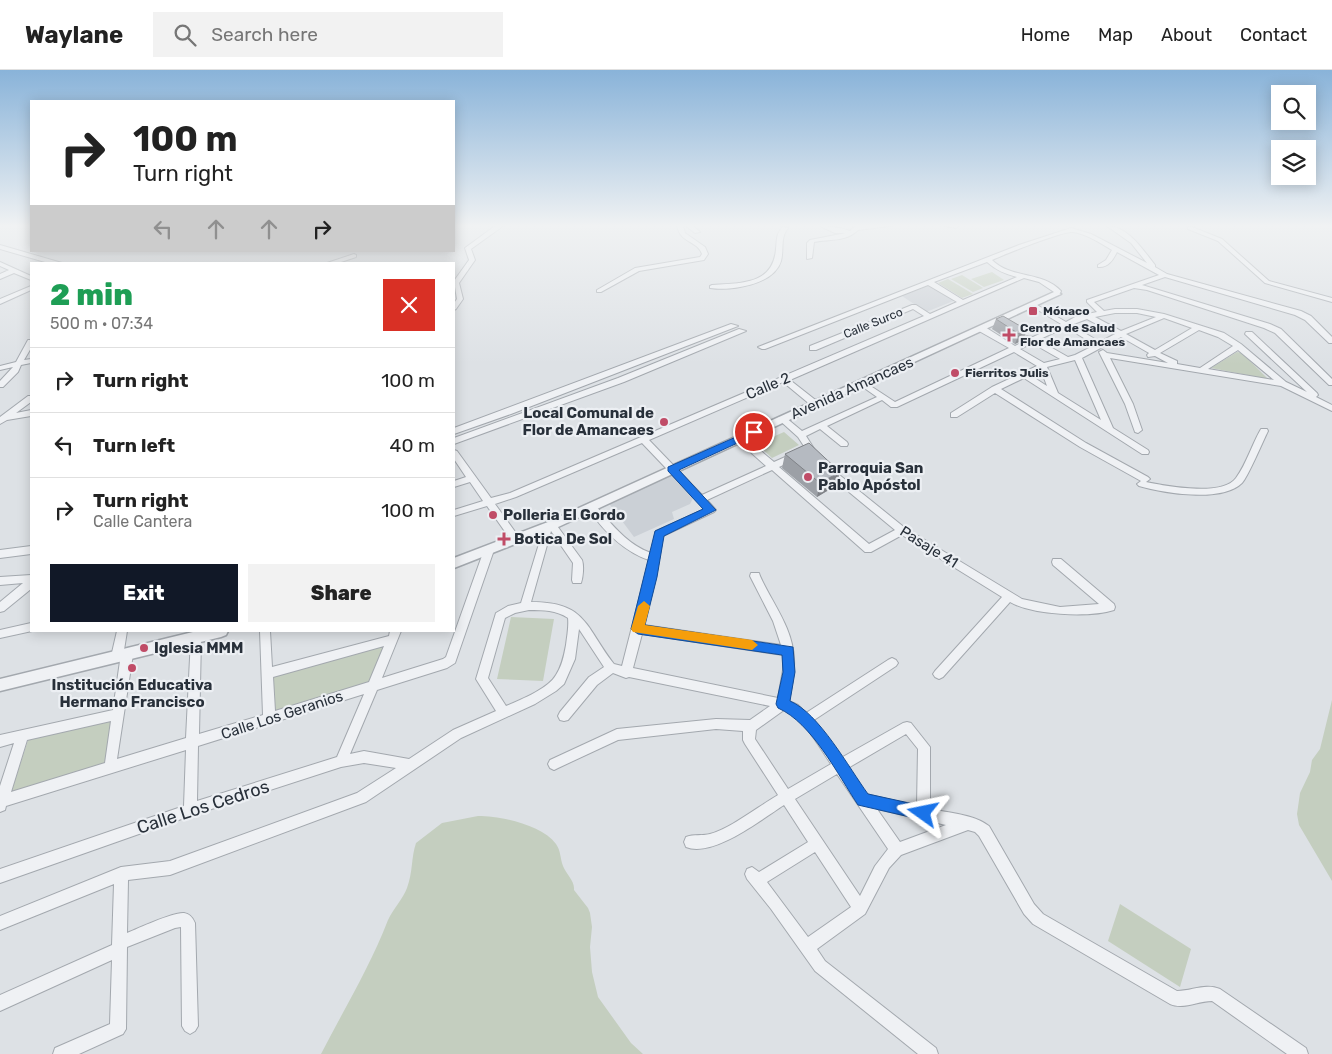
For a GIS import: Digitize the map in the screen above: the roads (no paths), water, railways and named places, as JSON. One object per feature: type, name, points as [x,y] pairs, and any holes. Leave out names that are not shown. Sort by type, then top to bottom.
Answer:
[{"type":"street","points":[[455,306],[460,299],[456,283],[464,272]]},
{"type":"street","points":[[599,291],[631,272]]},
{"type":"street","points":[[712,287],[752,282],[771,272]]},
{"type":"street","points":[[762,347],[959,272]]},
{"type":"street","points":[[1008,272],[1033,276],[1051,285],[1058,291],[1057,294]]},
{"type":"street","points":[[1160,272],[1251,301],[1298,313],[1308,318],[1332,341]]},
{"type":"street","points":[[1256,272],[1267,282],[1332,300]]},
{"type":"street","points":[[1101,312],[1089,300],[1165,275]]},
{"type":"street","name":"Calle 2","points":[[455,513],[513,495],[1024,276]]},
{"type":"street","points":[[930,283],[964,302]]},
{"type":"street","points":[[1134,286],[1148,288],[1267,326],[1278,332],[1332,383]]},
{"type":"street","points":[[0,302],[30,288]]},
{"type":"street","name":"Avenida Amancaes","points":[[455,563],[516,540],[982,329],[1004,323],[1057,294]]},
{"type":"street","name":"Calle Surco","points":[[813,348],[914,306],[930,317]]},
{"type":"street","points":[[1035,306],[1068,324],[1099,346],[1106,355],[1129,404],[1138,430]]},
{"type":"street","points":[[863,383],[894,405],[1083,317],[1101,312],[1138,311],[1164,316],[1221,334],[1283,384]]},
{"type":"street","points":[[1046,312],[1083,317],[1121,334],[1182,367]]},
{"type":"street","points":[[954,415],[995,389],[1044,366],[1078,357],[1121,334],[1164,316]]},
{"type":"street","points":[[1142,360],[1199,327]]},
{"type":"street","points":[[455,431],[738,329],[621,380],[455,441]]},
{"type":"street","points":[[982,329],[1044,366],[1056,394]]},
{"type":"street","points":[[1249,334],[1322,402]]},
{"type":"street","points":[[1024,335],[1067,360]]},
{"type":"street","points":[[0,385],[19,364],[30,344]]},
{"type":"street","points":[[1202,370],[1238,346]]},
{"type":"street","points":[[1106,355],[1283,384],[1332,408]]},
{"type":"street","points":[[1078,357],[1108,428]]},
{"type":"street","points":[[0,368],[30,361]]},
{"type":"street","points":[[1025,375],[1145,452]]},
{"type":"street","points":[[784,379],[815,404]]},
{"type":"street","points":[[995,389],[1144,482],[1166,490],[1188,491],[1233,486],[1239,481],[1264,431]]},
{"type":"street","points":[[801,435],[883,397]]},
{"type":"street","points":[[4,419],[30,399]]},
{"type":"street","points":[[4,419],[30,414]]},
{"type":"street","name":"Pasaje 41","points":[[782,419],[801,435],[809,450],[834,476],[902,531],[1020,603],[1060,610],[1110,607],[1057,562]]},
{"type":"street","points":[[821,426],[844,444]]},
{"type":"street","points":[[740,438],[868,549],[902,531]]},
{"type":"street","points":[[626,673],[655,558],[659,534],[710,510],[643,439]]},
{"type":"street","points":[[701,499],[809,450]]},
{"type":"street","points":[[455,454],[474,478],[487,502],[516,540]]},
{"type":"street","points":[[455,484],[474,478]]},
{"type":"street","points":[[591,506],[628,548],[655,558]]},
{"type":"street","points":[[550,525],[578,563],[577,580]]},
{"type":"street","points":[[526,606],[550,525]]},
{"type":"street","points":[[0,554],[30,550]]},
{"type":"street","name":"Calle Los Geranios","points":[[1,804],[269,718],[438,667],[451,660],[489,550]]},
{"type":"street","points":[[755,576],[782,629],[788,651],[789,672],[783,704],[752,726],[748,732],[749,740],[860,908]]},
{"type":"street","points":[[0,581],[30,579]]},
{"type":"street","points":[[0,608],[30,585]]},
{"type":"street","points":[[939,674],[1009,596]]},
{"type":"street","points":[[503,712],[484,685],[483,673],[500,616],[505,612],[526,606],[559,608],[573,615],[588,631],[611,668],[626,673],[783,704],[794,708],[806,719],[897,850]]},
{"type":"street","points":[[0,923],[121,874],[170,868],[361,798],[408,764],[456,734],[544,693],[560,680],[569,659],[574,627],[573,615]]},
{"type":"street","points":[[0,634],[30,626]]},
{"type":"street","points":[[638,629],[788,651]]},
{"type":"street","points":[[110,768],[118,714],[122,632]]},
{"type":"street","points":[[0,685],[217,632]]},
{"type":"street","points":[[265,632],[269,718]]},
{"type":"street","points":[[341,761],[395,635]]},
{"type":"street","points":[[266,674],[395,635]]},
{"type":"street","points":[[190,810],[196,638]]},
{"type":"street","points":[[806,719],[892,663]]},
{"type":"street","points":[[564,716],[593,680],[611,668]]},
{"type":"street","points":[[0,741],[118,714]]},
{"type":"street","points":[[554,764],[618,735],[716,724],[752,726]]},
{"type":"street","points":[[691,842],[710,841],[733,830],[839,765],[907,727],[924,747],[923,813]]},
{"type":"street","points":[[1,804],[22,737]]},
{"type":"street","name":"Calle Los Cedros","points":[[0,876],[190,810],[341,761],[364,757],[408,764]]},
{"type":"street","points":[[864,800],[970,823],[984,831],[1029,909],[1049,928],[1175,999],[1183,999],[1206,992],[1214,994],[1300,1054]]},
{"type":"street","points":[[807,947],[860,908],[882,865],[897,850],[970,823]]},
{"type":"street","points":[[818,843],[755,877],[820,966],[930,1054]]},
{"type":"street","points":[[61,1054],[118,1028],[118,947],[121,874]]},
{"type":"street","points":[[0,1003],[118,947],[175,922],[184,920],[188,923],[190,1026]]},
{"type":"place","name":"Mónaco","points":[[1033,311]]},
{"type":"place","name":"Centro de Salud Flor de Amancaes","points":[[1009,335]]},
{"type":"place","name":"Fierritos Julis","points":[[955,373]]},
{"type":"place","name":"Local Comunal de Flor de Amancaes","points":[[664,422]]},
{"type":"place","name":"Parroquia San Pablo Apóstol","points":[[808,477]]},
{"type":"place","name":"Polleria El Gordo","points":[[493,515]]},
{"type":"place","name":"Botica De Sol","points":[[504,539]]},
{"type":"place","name":"Iglesia MMM","points":[[144,648]]},
{"type":"place","name":"Institución Educativa Hermano Francisco","points":[[132,668]]}]
